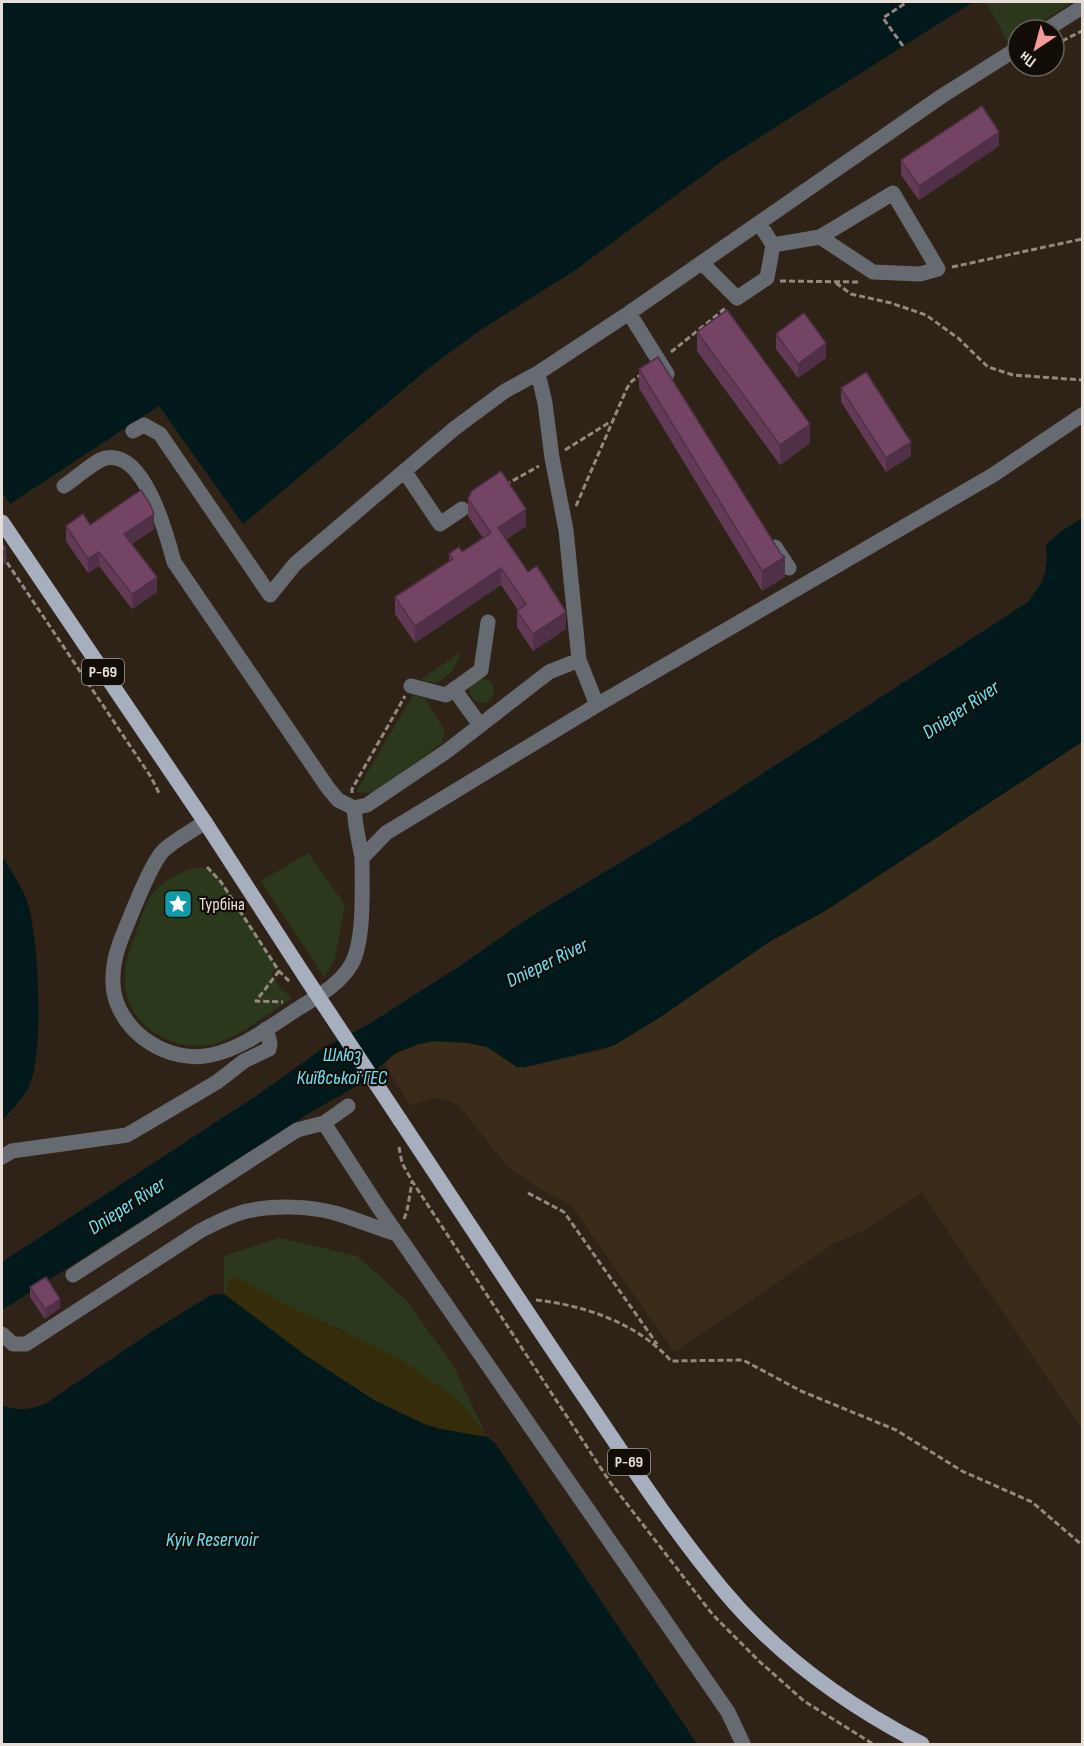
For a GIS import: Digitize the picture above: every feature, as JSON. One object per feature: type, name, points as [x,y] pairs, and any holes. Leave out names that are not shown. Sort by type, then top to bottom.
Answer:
[{"type":"main road","name":"Р-69","points":[[2,522],[205,822],[297,979],[400,1120],[637,1474],[724,1591],[755,1624],[800,1665],[845,1700],[885,1725],[922,1744]]},
{"type":"street","points":[[1065,18],[1083,7]]},
{"type":"street","points":[[133,430],[144,425],[160,434],[270,595],[295,564],[483,406],[629,313],[942,96],[1006,56]]},
{"type":"street","points":[[773,245],[820,237],[892,193],[938,269],[920,274],[873,272],[820,237]]},
{"type":"street","points":[[702,262],[737,298],[767,279],[773,245],[759,223]]},
{"type":"street","points":[[629,313],[678,392]]},
{"type":"street","points":[[538,373],[566,530],[579,660],[597,705]]},
{"type":"street","points":[[362,858],[386,833],[597,705],[993,475],[1083,415]]},
{"type":"street","points":[[64,486],[108,457],[125,462],[134,469],[153,496],[164,524],[174,562],[328,788],[338,800],[354,808],[367,805],[447,751],[549,672],[579,660]]},
{"type":"street","points":[[405,472],[440,524],[462,509]]},
{"type":"street","points":[[770,539],[789,568]]},
{"type":"street","points":[[411,686],[446,695],[480,670],[488,622]]},
{"type":"street","points":[[454,689],[480,725]]},
{"type":"street","points":[[205,822],[162,851],[143,885],[116,951],[113,973],[114,994],[123,1016],[137,1034],[154,1046],[190,1057],[212,1055],[247,1041],[338,982],[352,964],[359,938],[362,858],[354,808]]},
{"type":"street","points":[[2,1156],[12,1151],[127,1135],[217,1082],[244,1061],[269,1049],[270,1043],[266,1029]]},
{"type":"street","points":[[73,1275],[297,1130],[324,1123],[348,1106]]},
{"type":"street","points":[[324,1123],[397,1234],[728,1712],[743,1744]]},
{"type":"street","points":[[2,1334],[13,1344],[26,1344],[200,1231],[223,1219],[247,1211],[297,1208],[334,1213],[397,1234]]},
{"type":"path","points":[[903,46],[883,18],[907,2]]},
{"type":"path","points":[[1066,39],[1083,31]]},
{"type":"path","points":[[938,269],[1083,239]]},
{"type":"path","points":[[767,279],[836,283],[868,282]]},
{"type":"path","points":[[836,283],[852,294],[891,303],[926,315],[958,338],[988,367],[1013,375],[1083,380]]},
{"type":"path","points":[[576,507],[632,381],[659,362],[737,298]]},
{"type":"path","points":[[2,555],[151,777],[159,793]]},
{"type":"path","points":[[354,808],[352,789],[411,686]]},
{"type":"path","points":[[207,867],[221,882],[279,970],[297,979]]},
{"type":"path","points":[[279,970],[256,1000],[292,1002]]},
{"type":"path","points":[[396,1143],[400,1150],[402,1163]]},
{"type":"path","points":[[397,1234],[407,1211],[412,1181]]},
{"type":"path","points":[[528,1193],[564,1212],[671,1361],[743,1360],[801,1391],[896,1430],[962,1471],[1032,1502],[1083,1545]]},
{"type":"path","points":[[518,1298],[551,1302],[593,1313],[636,1330],[660,1348]]},
{"type":"shaded area","points":[[1082,742],[1082,1429],[922,1193],[861,1232],[835,1243],[674,1352],[571,1205],[535,1186],[507,1166],[459,1106],[448,1100],[432,1098],[410,1106],[384,1062],[396,1053],[419,1044],[435,1041],[487,1047],[511,1063],[525,1067],[603,1050],[659,1018],[769,942],[825,911]]},
{"type":"green space","points":[[986,2],[1072,2],[1048,18],[1006,18],[1006,39]]},
{"type":"green space","points":[[461,652],[452,671],[441,680],[436,683],[420,680]]},
{"type":"green space","points":[[482,679],[487,680],[493,686],[493,696],[487,702],[482,703],[477,702],[471,696],[470,691],[471,686],[477,680]]},
{"type":"green space","points":[[413,695],[426,700],[445,731],[442,743],[377,791],[356,792]]},
{"type":"green space","points":[[308,853],[345,905],[334,962],[324,977],[261,881]]},
{"type":"green space","points":[[200,867],[214,872],[221,880],[279,968],[271,973],[280,988],[292,998],[230,1038],[209,1045],[193,1046],[164,1038],[140,1020],[127,994],[125,978],[129,953],[143,912],[154,892],[166,881],[184,871]]},
{"type":"green space","points":[[279,1238],[357,1256],[405,1299],[453,1365],[487,1437],[456,1398],[343,1331],[296,1310],[224,1294],[224,1256]]},
{"type":"sand","points":[[232,1275],[296,1310],[402,1360],[456,1398],[487,1437],[424,1424],[374,1400],[305,1355],[224,1294]]},
{"type":"water","points":[[2,2],[973,2],[722,161],[574,271],[482,329],[434,364],[243,524],[159,406],[10,504],[2,492]]},
{"type":"water","points":[[1082,518],[1082,742],[825,911],[769,942],[659,1018],[613,1046],[525,1067],[517,1067],[487,1047],[468,1043],[435,1041],[419,1044],[396,1053],[355,1087],[311,1112],[2,1310],[2,1262],[259,1094],[325,1047],[369,1024],[460,966],[530,917],[691,820],[1028,602],[1046,570],[1046,545],[1060,532]]},
{"type":"water","points":[[2,856],[22,889],[31,917],[37,965],[38,1021],[37,1047],[30,1084],[21,1099],[2,1121]]},
{"type":"water","name":"Kyiv Reservoir","points":[[224,1294],[305,1355],[374,1400],[424,1424],[487,1437],[495,1443],[697,1744],[2,1744],[2,1405],[14,1409],[25,1409],[48,1402],[154,1330],[211,1295]]},
{"type":"building","points":[[982,106],[999,132],[919,186],[901,160]]},
{"type":"building","points":[[727,310],[810,424],[780,445],[697,332]]},
{"type":"building","points":[[804,313],[826,343],[798,364],[776,334]]},
{"type":"building","points":[[658,357],[785,557],[762,571],[639,369]]},
{"type":"building","points":[[866,372],[911,442],[886,458],[841,388]]},
{"type":"building","points":[[501,471],[526,509],[498,528],[528,572],[537,566],[566,612],[533,634],[517,611],[526,604],[501,568],[415,626],[395,597],[453,559],[449,554],[459,547],[462,552],[491,533],[468,499],[472,491]]},
{"type":"building","points":[[141,490],[154,514],[124,534],[157,577],[132,594],[99,552],[88,559],[66,526],[83,514],[90,525]]},
{"type":"building","points":[[46,1277],[60,1299],[45,1309],[30,1287]]},
{"type":"place","name":"Турбіна","points":[[178,904]]},
{"type":"water label","name":"Dnieper River","points":[[961,710]]},
{"type":"water label","name":"Dnieper River","points":[[547,963]]},
{"type":"water label","name":"Шлюз Київської ГЕС","points":[[342,1066]]},
{"type":"water label","name":"Dnieper River","points":[[127,1206]]}]
